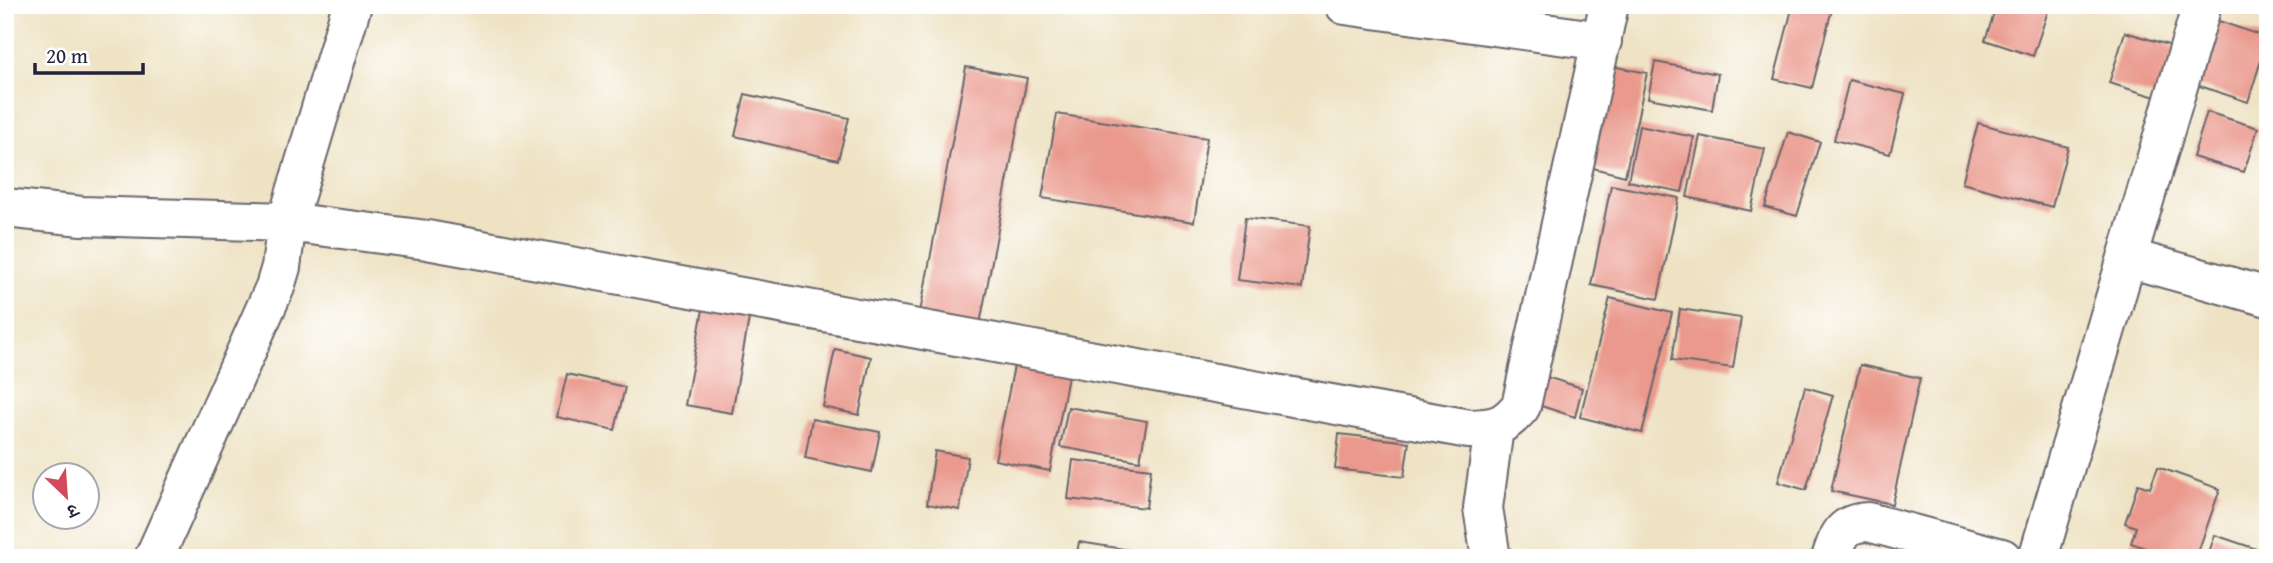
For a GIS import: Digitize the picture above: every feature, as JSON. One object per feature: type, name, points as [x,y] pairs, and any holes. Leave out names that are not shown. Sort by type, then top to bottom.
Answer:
[{"type":"street","points":[[154,558],[275,287],[281,267],[287,222],[352,5]]},
{"type":"street","points":[[5,208],[82,216],[287,222],[427,240],[1469,429],[1494,428],[1510,420],[1521,406],[1605,23],[1345,5]]},
{"type":"street","points":[[2038,558],[2202,5]]},
{"type":"street","points":[[2128,258],[2268,297]]},
{"type":"street","points":[[1490,558],[1483,508],[1494,428]]},
{"type":"street","points":[[1831,558],[1837,539],[1844,529],[1854,523],[1868,522],[2002,558]]},
{"type":"building","points":[[1793,5],[1833,5],[1812,88],[1774,79]]},
{"type":"building","points":[[1997,5],[2050,5],[2033,56],[1985,40]]},
{"type":"building","points":[[2210,18],[2268,38],[2248,102],[2188,82]]},
{"type":"building","points":[[2125,32],[2185,50],[2169,101],[2109,83]]},
{"type":"building","points":[[1655,62],[1718,74],[1712,110],[1648,98]]},
{"type":"building","points":[[1607,65],[1647,73],[1625,176],[1589,167]]},
{"type":"building","points":[[966,67],[1027,78],[979,329],[919,318]]},
{"type":"building","points":[[1849,80],[1905,94],[1890,154],[1834,140]]},
{"type":"building","points":[[745,94],[849,118],[838,160],[735,136]]},
{"type":"building","points":[[2207,112],[2258,128],[2244,172],[2193,157]]},
{"type":"building","points":[[1057,114],[1207,138],[1194,222],[1042,198]]},
{"type":"building","points":[[1978,123],[2068,147],[2052,207],[1962,183]]},
{"type":"building","points":[[1639,126],[1694,137],[1682,192],[1628,181]]},
{"type":"building","points":[[1788,132],[1820,142],[1797,216],[1765,207]]},
{"type":"building","points":[[1700,136],[1765,149],[1751,211],[1687,197]]},
{"type":"building","points":[[1611,185],[1679,198],[1658,299],[1591,285]]},
{"type":"building","points":[[1245,218],[1310,226],[1302,288],[1237,280]]},
{"type":"building","points":[[1610,298],[1672,313],[1642,433],[1580,417]]},
{"type":"building","points":[[705,299],[751,307],[732,413],[685,405]]},
{"type":"building","points":[[1680,309],[1741,318],[1733,368],[1672,360]]},
{"type":"building","points":[[835,349],[871,357],[859,415],[823,407]]},
{"type":"building","points":[[1016,356],[1070,366],[1050,471],[995,460]]},
{"type":"building","points":[[1860,365],[1920,378],[1892,504],[1831,491]]},
{"type":"building","points":[[567,374],[625,387],[615,430],[557,417]]},
{"type":"building","points":[[1540,375],[1582,388],[1575,417],[1532,403]]},
{"type":"building","points":[[1805,387],[1833,395],[1806,490],[1778,482]]},
{"type":"building","points":[[1068,407],[1147,421],[1140,461],[1060,447]]},
{"type":"building","points":[[812,419],[880,432],[872,472],[805,458]]},
{"type":"building","points":[[1339,434],[1409,442],[1404,477],[1335,469]]},
{"type":"building","points":[[935,451],[968,457],[960,510],[927,504]]},
{"type":"building","points":[[1073,460],[1151,469],[1146,508],[1068,499]]},
{"type":"building","points":[[2158,467],[2220,489],[2196,558],[2173,558],[2131,543],[2136,527],[2125,523],[2138,484],[2150,488]]},
{"type":"building","points":[[2215,535],[2268,553],[2268,558],[2207,558]]},
{"type":"building","points":[[1079,542],[1169,556],[1169,558],[1076,558]]}]
